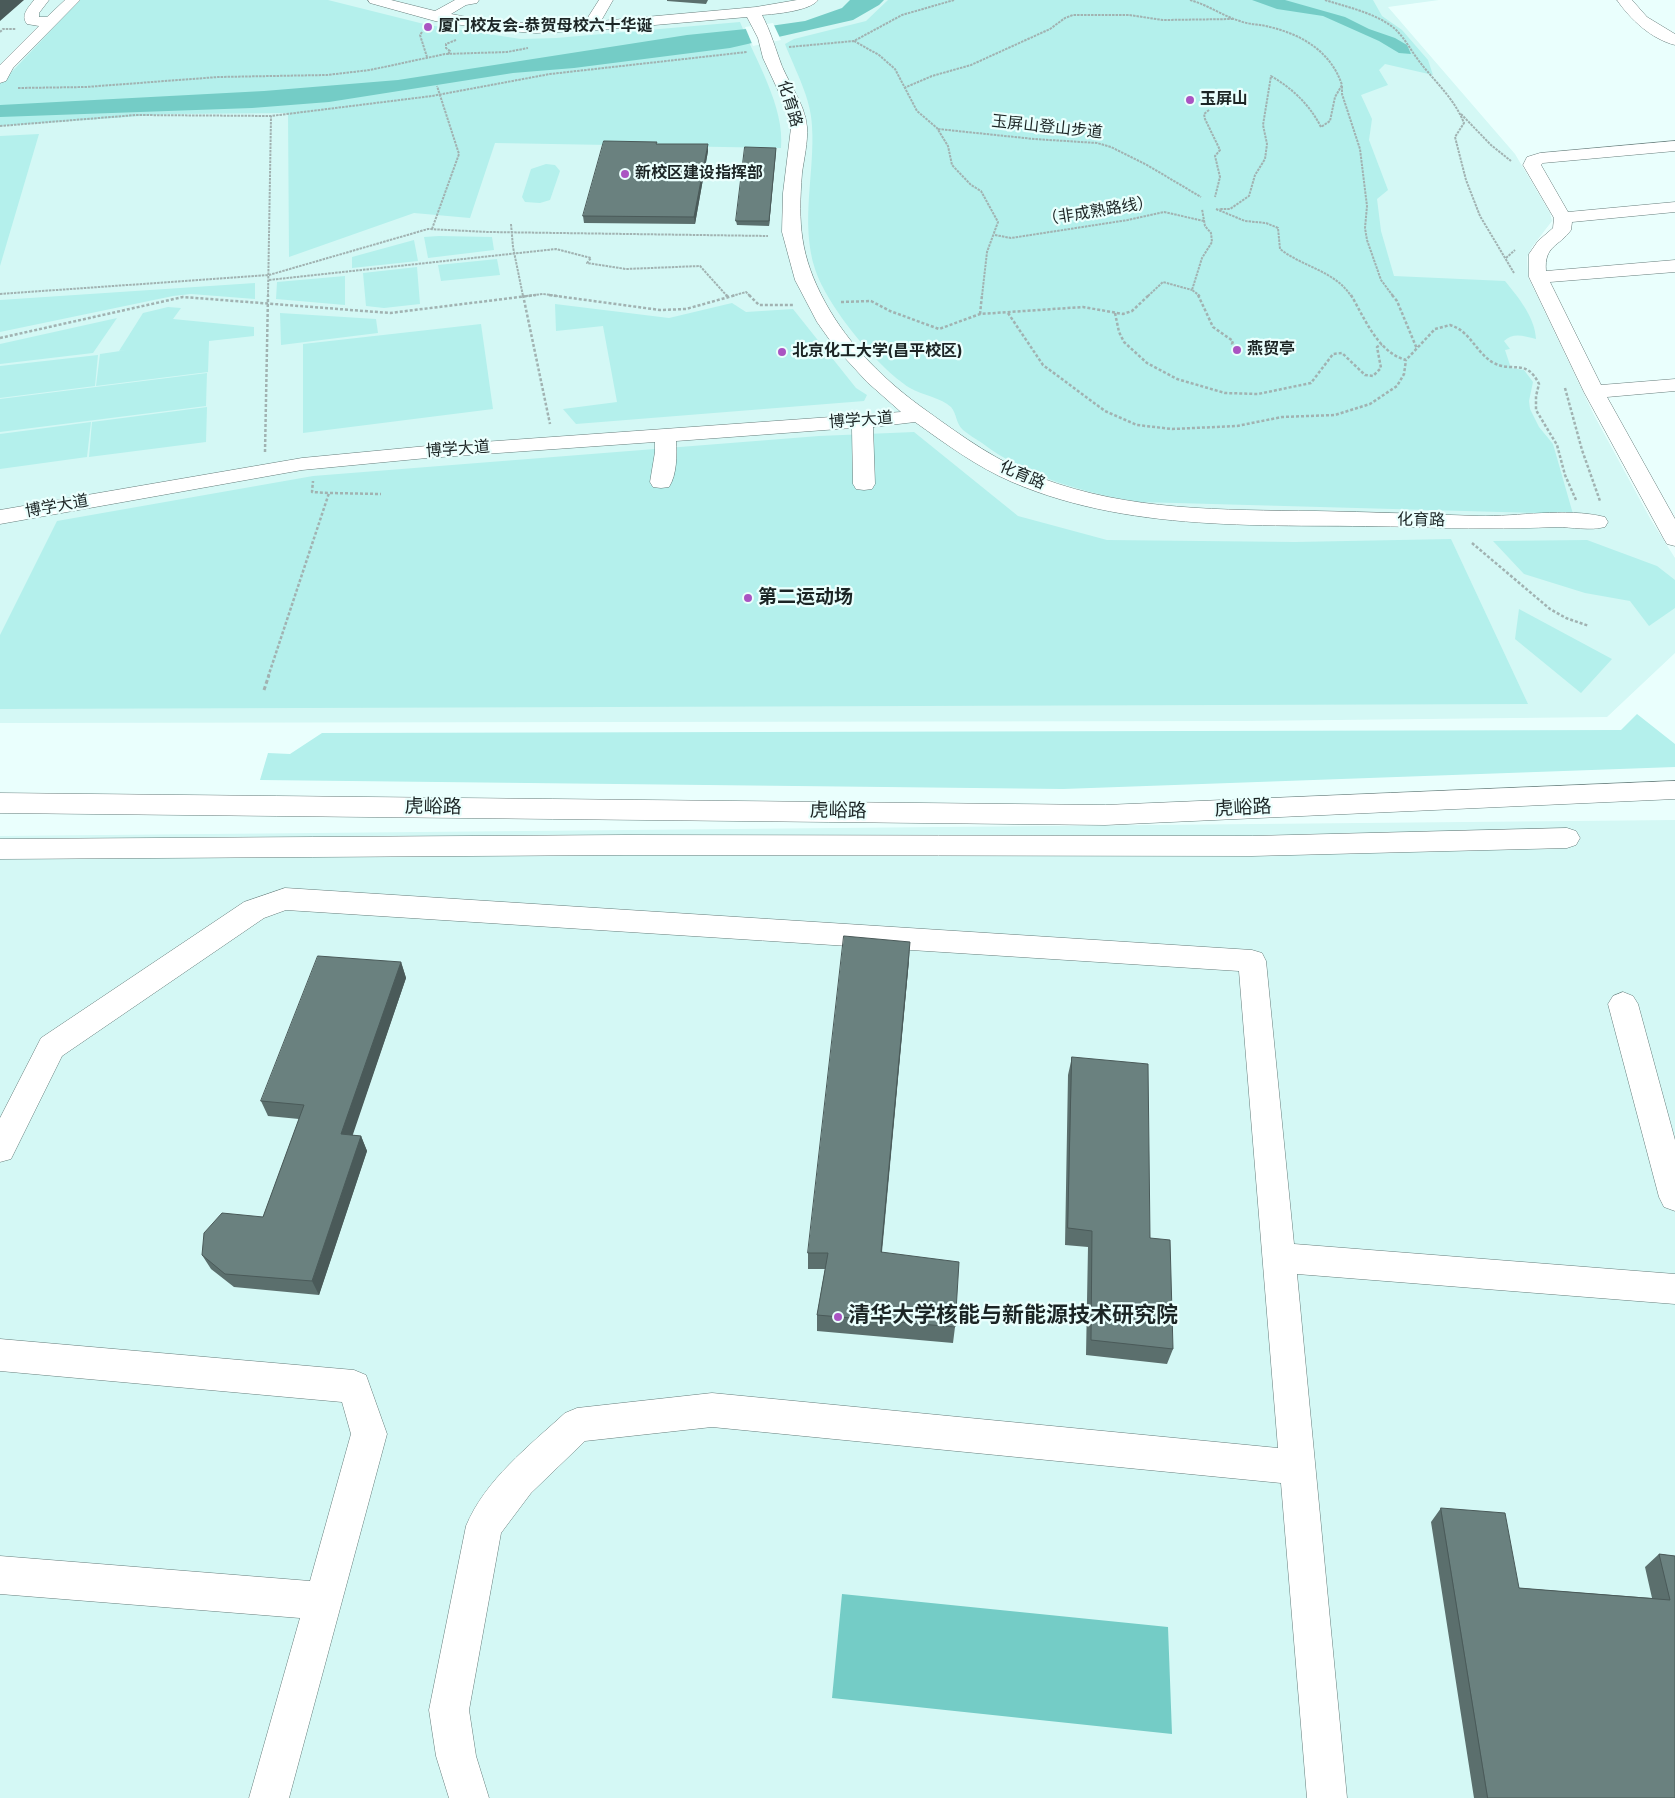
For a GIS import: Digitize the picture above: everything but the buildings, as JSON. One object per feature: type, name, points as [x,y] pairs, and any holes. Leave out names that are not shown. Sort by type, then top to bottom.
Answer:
[{"type":"street","points":[[42,0],[32,13],[32,21],[50,22]]},
{"type":"street","points":[[0,78],[7,66],[73,0]]},
{"type":"street","points":[[375,0],[435,17],[469,23],[516,27],[590,26],[755,17],[811,0]]},
{"type":"street","points":[[435,17],[462,2],[472,0]]},
{"type":"street","points":[[590,26],[606,0]]},
{"type":"street","points":[[1624,0],[1646,26],[1675,40]]},
{"type":"street","name":"化育路","points":[[755,17],[773,48],[770,56],[785,85],[798,128],[792,184],[791,234],[804,280],[815,304],[865,370],[897,399],[973,452],[1004,470],[1058,491],[1104,503],[1158,513],[1193,516],[1443,522],[1590,521]]},
{"type":"street","points":[[1675,146],[1540,158],[1533,161],[1532,165],[1563,218],[1562,230],[1540,249],[1535,261],[1538,277],[1594,392],[1675,539]]},
{"type":"street","points":[[1563,218],[1675,207]]},
{"type":"street","points":[[1538,277],[1675,266]]},
{"type":"street","points":[[1594,392],[1675,385]]},
{"type":"street","name":"博学大道","points":[[0,518],[302,464],[908,418],[919,415]]},
{"type":"street","points":[[862,421],[864,484]]},
{"type":"street","points":[[661,482],[666,452],[665,436]]},
{"type":"street","name":"虎峪路","points":[[0,804],[1105,815],[1675,790]]},
{"type":"street","points":[[0,849],[625,845],[1252,846],[1567,838]]},
{"type":"street","points":[[0,1149],[51,1046],[254,910],[285,899],[1252,961],[1326,1798]]},
{"type":"street","points":[[1623,1004],[1675,1197]]},
{"type":"street","points":[[1278,1258],[1675,1289]]},
{"type":"street","points":[[0,1355],[354,1387],[369,1434],[269,1798]]},
{"type":"street","points":[[469,1798],[456,1756],[449,1710],[484,1526],[518,1480],[577,1425],[712,1410],[1296,1467]]},
{"type":"street","points":[[0,1575],[323,1601]]},
{"type":"path","points":[[0,126],[136,115],[271,116],[440,95],[550,74],[773,48],[855,41],[902,15],[954,0]]},
{"type":"path","points":[[1190,0],[1206,4],[1234,19]]},
{"type":"path","points":[[1325,0],[1377,18],[1398,31],[1413,49],[1419,62],[1438,82],[1461,113],[1491,145],[1517,166]]},
{"type":"path","points":[[904,88],[932,76],[971,66],[1050,29],[1065,18],[1073,16],[1129,16],[1164,20],[1234,19],[1271,27],[1304,38],[1315,45],[1340,77],[1342,94],[1360,149],[1367,206],[1365,228],[1367,240],[1381,280],[1397,301],[1418,349]]},
{"type":"path","points":[[427,57],[420,35],[435,17]]},
{"type":"path","points":[[855,41],[879,55],[895,69],[918,111],[937,128],[948,146],[952,165],[971,185],[981,190],[998,222],[995,235],[987,252],[980,314]]},
{"type":"path","points":[[16,88],[90,87],[222,77],[312,77],[374,70],[427,57],[467,52],[513,53],[535,46]]},
{"type":"path","points":[[1342,85],[1335,97],[1330,121],[1321,127],[1313,110],[1288,85],[1271,76],[1263,125],[1267,144],[1265,159],[1255,176],[1250,196],[1230,209],[1216,209],[1246,221],[1266,223],[1278,228],[1280,249],[1298,262],[1343,284],[1369,327],[1382,344],[1397,358],[1406,360]]},
{"type":"path","points":[[432,229],[459,154],[437,86]]},
{"type":"path","points":[[1210,110],[1204,114],[1205,119],[1220,150],[1216,156],[1219,170],[1219,188],[1214,197]]},
{"type":"path","points":[[1461,113],[1464,123],[1455,137],[1466,180],[1480,216],[1515,275]]},
{"type":"path","points":[[264,470],[271,116]]},
{"type":"path","name":"玉屏山登山步道","points":[[937,128],[1034,139],[1097,143],[1111,147],[1147,165],[1201,196]]},
{"type":"path","points":[[1192,290],[1202,258],[1212,242],[1204,221],[1202,209]]},
{"type":"path","name":"（非成熟路线）","points":[[995,235],[1011,238],[1128,220],[1164,212],[1204,221]]},
{"type":"path","points":[[511,224],[514,253],[554,444]]},
{"type":"path","points":[[0,294],[269,275],[432,229],[759,236],[791,234]]},
{"type":"path","points":[[1506,258],[1519,246]]},
{"type":"path","points":[[269,280],[556,249],[591,258],[587,264],[626,270],[700,266],[728,297]]},
{"type":"path","points":[[834,303],[871,301],[890,311],[939,329],[980,314],[1083,307],[1115,313],[1128,313],[1163,282],[1192,290],[1200,296],[1213,327],[1233,342],[1232,344],[1236,348]]},
{"type":"path","points":[[0,338],[184,298],[390,313],[543,294],[660,310],[686,308],[746,292],[759,305],[797,305]]},
{"type":"path","points":[[1008,313],[1043,365],[1105,412],[1137,425],[1172,429],[1237,426],[1282,416],[1314,417],[1335,415],[1370,404],[1398,386],[1404,374],[1406,360],[1418,349],[1432,331],[1443,325],[1460,329],[1493,362],[1524,367],[1533,371],[1540,384],[1536,396],[1536,410],[1557,445],[1565,475],[1590,521]]},
{"type":"path","points":[[1115,313],[1118,329],[1124,341],[1142,359],[1168,375],[1205,388],[1240,395],[1262,394],[1311,383],[1333,354],[1342,352],[1365,376],[1374,376],[1381,368],[1377,347],[1382,344]]},
{"type":"path","points":[[1564,387],[1582,450],[1600,500],[1590,521]]},
{"type":"path","points":[[313,476],[312,492],[382,494]]},
{"type":"path","points":[[264,690],[329,493]]},
{"type":"path","points":[[1443,522],[1493,558],[1526,591],[1564,618],[1589,626]]},
{"type":"shaded area","name":"北京化工大学(昌平校区)","points":[[0,0],[1439,0],[1388,7],[1515,154],[1550,213],[1552,221],[1532,247],[1527,257],[1528,277],[1594,415],[1651,520],[1675,558],[1675,653],[1607,717],[1244,721],[0,723]]},
{"type":"shaded area","points":[[80,0],[328,0],[428,25],[521,39],[556,38],[740,22],[774,100],[781,132],[781,148],[495,143],[470,218],[414,213],[289,257],[288,113],[170,114],[0,126],[0,80],[5,79]]},
{"type":"shaded area","points":[[850,0],[884,0],[853,20],[730,48],[574,68],[513,73],[329,102],[252,108],[0,117],[0,105],[264,91],[398,80],[687,35],[805,21],[842,8]]},
{"type":"shaded area","points":[[888,0],[1373,0],[1382,16],[1402,30],[1428,60],[1433,75],[1385,64],[1379,70],[1388,85],[1361,95],[1372,119],[1369,140],[1388,190],[1377,199],[1381,231],[1394,276],[1505,281],[1515,294],[1533,323],[1536,339],[1511,336],[1504,341],[1510,349],[1505,350],[1511,368],[1524,370],[1533,382],[1529,401],[1530,409],[1539,427],[1553,444],[1573,514],[1140,502],[1098,494],[1037,474],[999,455],[965,432],[959,425],[951,407],[942,401],[910,388],[883,366],[869,351],[830,300],[815,269],[811,251],[808,215],[812,144],[811,116],[806,95],[785,44],[794,39],[866,21]]},
{"type":"shaded area","points":[[1252,0],[1285,0],[1345,17],[1369,29],[1395,38],[1407,45],[1411,54],[1399,53],[1379,41],[1323,16],[1277,9]]},
{"type":"shaded area","points":[[39,134],[0,266],[0,136]]},
{"type":"shaded area","points":[[546,164],[555,165],[560,171],[550,200],[540,203],[525,202],[522,197],[531,169]]},
{"type":"shaded area","points":[[424,237],[492,237],[494,250],[428,258]]},
{"type":"shaded area","points":[[414,240],[418,261],[352,268],[352,257]]},
{"type":"shaded area","points":[[497,259],[500,275],[441,281],[438,265]]},
{"type":"shaded area","points":[[417,267],[420,304],[384,308],[366,306],[363,273]]},
{"type":"shaded area","points":[[345,276],[345,305],[276,299],[277,282]]},
{"type":"shaded area","points":[[255,283],[255,299],[191,294],[173,296],[0,332],[0,300]]},
{"type":"shaded area","points":[[732,303],[746,312],[793,309],[856,388],[867,395],[864,401],[576,424],[563,409],[617,402],[603,326],[556,331],[555,304],[669,318]]},
{"type":"shaded area","points":[[168,307],[181,308],[173,319],[254,327],[254,336],[209,341],[208,372],[96,386],[100,354],[127,350],[119,351],[143,313]]},
{"type":"shaded area","points":[[280,313],[376,319],[378,333],[281,345]]},
{"type":"shaded area","points":[[117,318],[93,353],[0,364],[0,344]]},
{"type":"shaded area","points":[[481,324],[493,409],[303,433],[303,344]]},
{"type":"shaded area","points":[[98,355],[95,386],[0,398],[0,366]]},
{"type":"shaded area","points":[[207,373],[206,406],[0,432],[0,399]]},
{"type":"shaded area","points":[[207,407],[206,442],[89,457],[92,422]]},
{"type":"shaded area","points":[[91,422],[87,457],[0,469],[0,434]]},
{"type":"shaded area","name":"第二运动场","points":[[914,432],[1018,516],[1107,540],[1295,542],[1451,539],[1528,704],[0,709],[0,635],[57,521],[313,476],[819,436]]},
{"type":"shaded area","points":[[1587,540],[1657,566],[1675,580],[1675,608],[1649,626],[1630,601],[1585,593],[1524,574],[1493,541]]},
{"type":"shaded area","points":[[1519,609],[1612,659],[1581,693],[1515,639]]},
{"type":"shaded area","points":[[1637,714],[1675,744],[1675,767],[1063,789],[260,780],[268,753],[290,754],[322,733],[1621,730]]},
{"type":"shaded area","name":"清华大学核能与新能源技术研究院","points":[[1675,820],[1675,1798],[0,1798],[0,836]]},
{"type":"shaded area","points":[[842,1594],[1168,1627],[1172,1734],[832,1698]]},
{"type":"pier","points":[[773,23],[781,40],[753,46],[745,27]]},
{"type":"place","name":"厦门校友会-恭贺母校六十华诞","points":[[428,27]]},
{"type":"place","name":"玉屏山","points":[[1190,100]]},
{"type":"place","name":"新校区建设指挥部","points":[[625,174]]},
{"type":"place","name":"燕贸亭","points":[[1237,350]]},
{"type":"place","name":"北京化工大学(昌平校区)","points":[[782,352]]},
{"type":"place","name":"第二运动场","points":[[748,598]]},
{"type":"place","name":"清华大学核能与新能源技术研究院","points":[[838,1317]]}]
